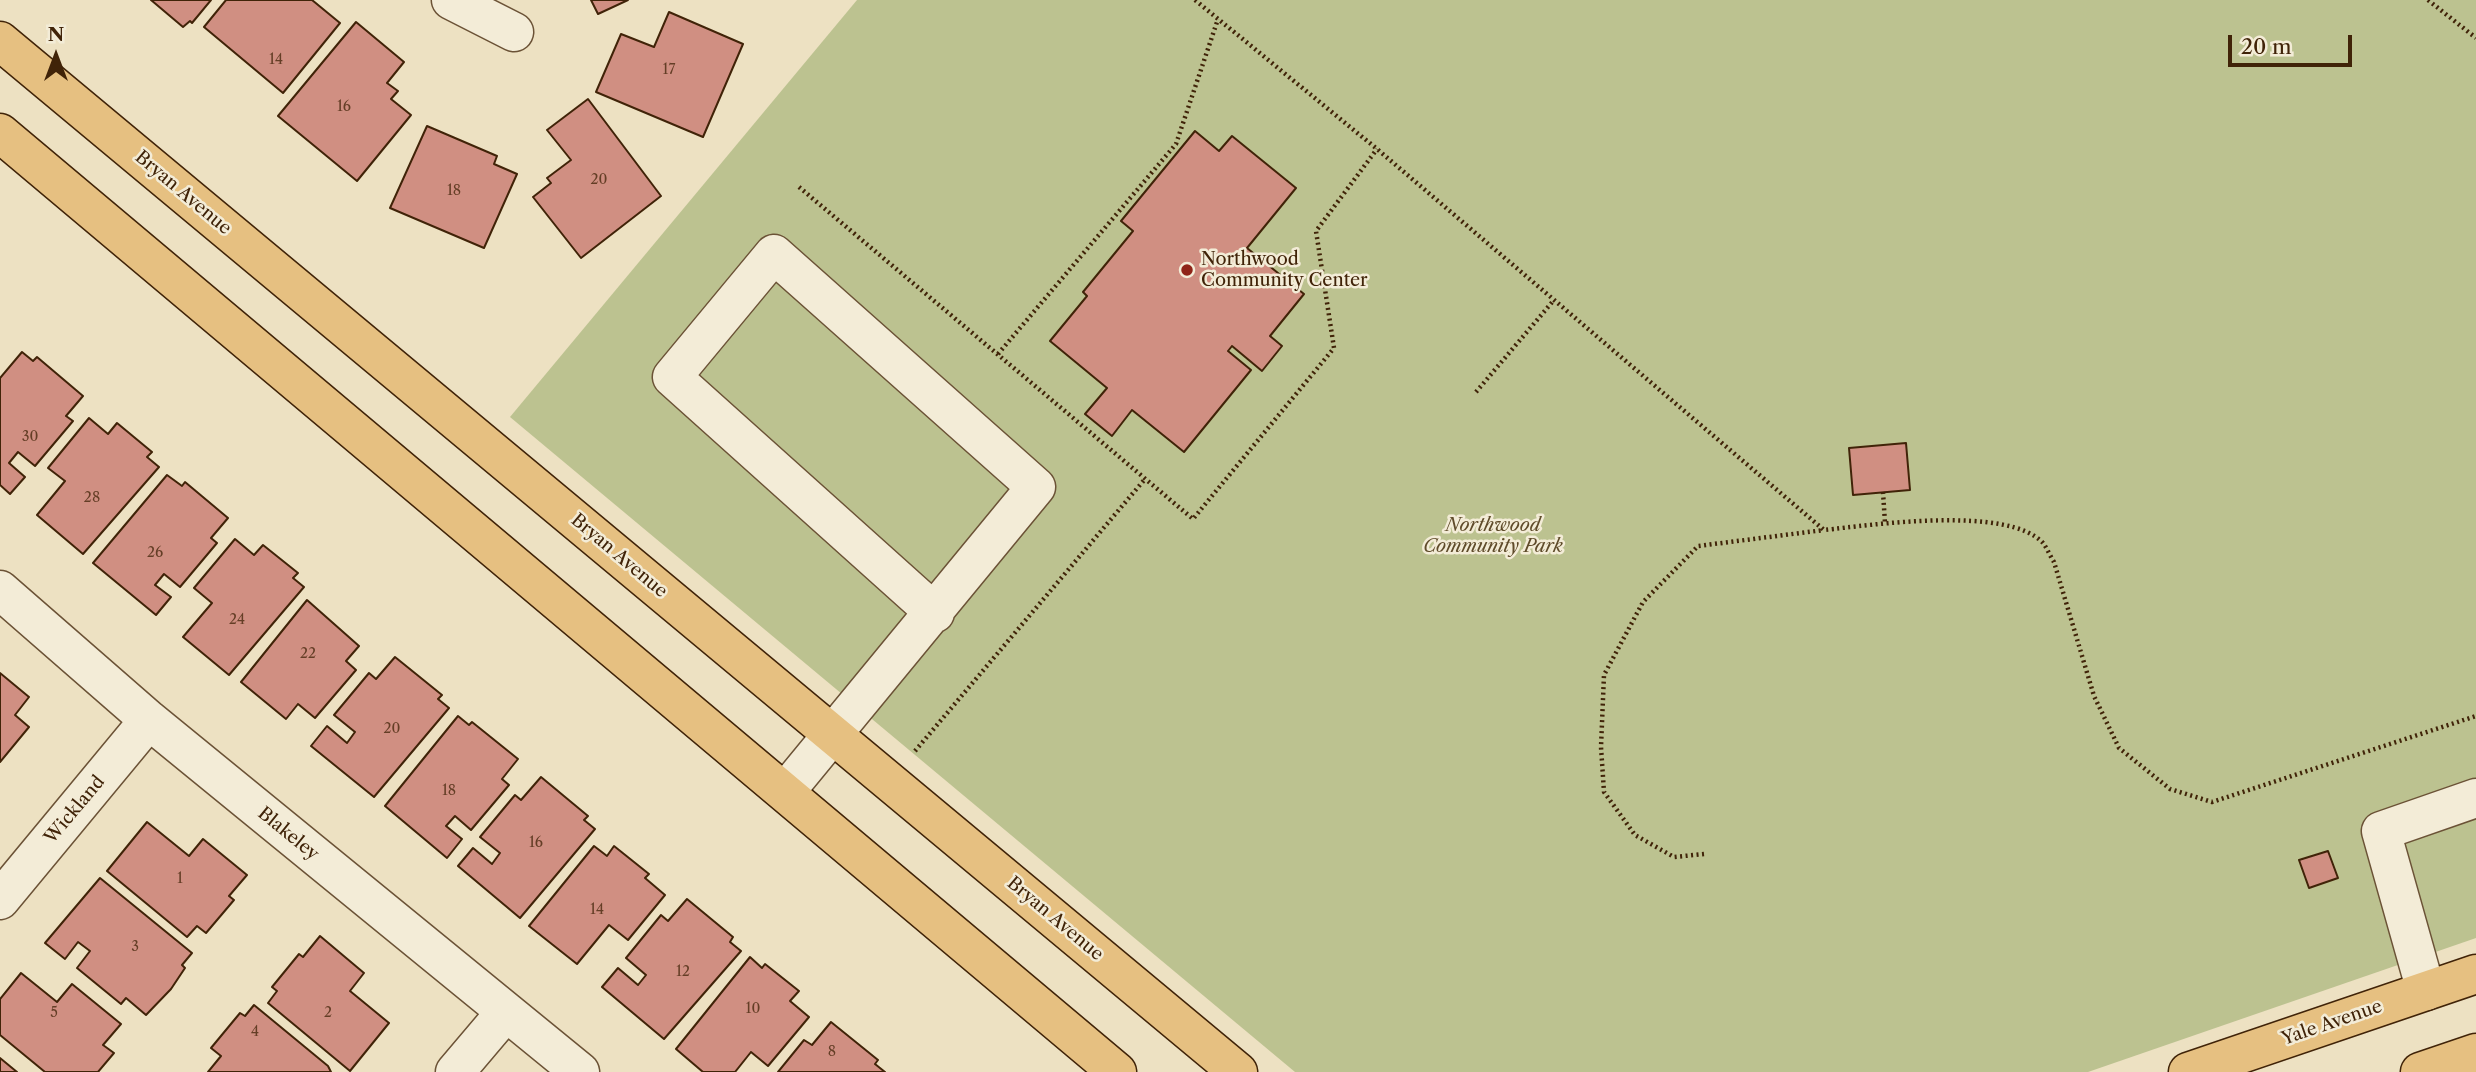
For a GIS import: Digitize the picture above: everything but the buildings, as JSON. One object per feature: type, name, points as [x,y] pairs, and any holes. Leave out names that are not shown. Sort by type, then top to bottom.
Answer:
[{"type":"main road","name":"Bryan Avenue","points":[[0,41],[1238,1072]]},
{"type":"main road","points":[[0,132],[1118,1072]]},
{"type":"main road","name":"Yale Avenue","points":[[2188,1072],[2476,974]]},
{"type":"main road","points":[[2420,1072],[2476,1053]]},
{"type":"street","points":[[450,0],[514,32]]},
{"type":"street","points":[[785,792],[935,612],[1036,487],[774,254],[672,377],[935,612]]},
{"type":"street","name":"Blakeley","points":[[0,590],[149,720],[580,1072]]},
{"type":"street","name":"Wickland","points":[[0,900],[149,720]]},
{"type":"street","points":[[2426,990],[2381,831],[2476,798]]},
{"type":"street","points":[[455,1072],[505,1013]]},
{"type":"path","points":[[1195,0],[1377,149],[1824,530]]},
{"type":"path","points":[[2428,0],[2476,38]]},
{"type":"path","points":[[998,355],[1176,144],[1218,19]]},
{"type":"path","points":[[799,187],[1194,519],[1334,348],[1316,231],[1377,149]]},
{"type":"path","points":[[1476,392],[1554,300]]},
{"type":"path","points":[[890,782],[1145,479]]},
{"type":"path","points":[[1883,492],[1885,523]]},
{"type":"path","points":[[1704,854],[1674,858],[1635,835],[1604,792],[1601,747],[1604,675],[1643,602],[1698,546],[1885,523],[1984,522],[2020,530],[2042,542],[2054,562],[2094,696],[2119,748],[2170,789],[2212,802],[2476,716]]},
{"type":"green space","name":"Northwood Community Park","points":[[857,0],[2476,0],[2476,938],[2088,1072],[1295,1072],[510,417]]},
{"type":"place","name":"Northwood Community Center","points":[[1187,270]]}]
